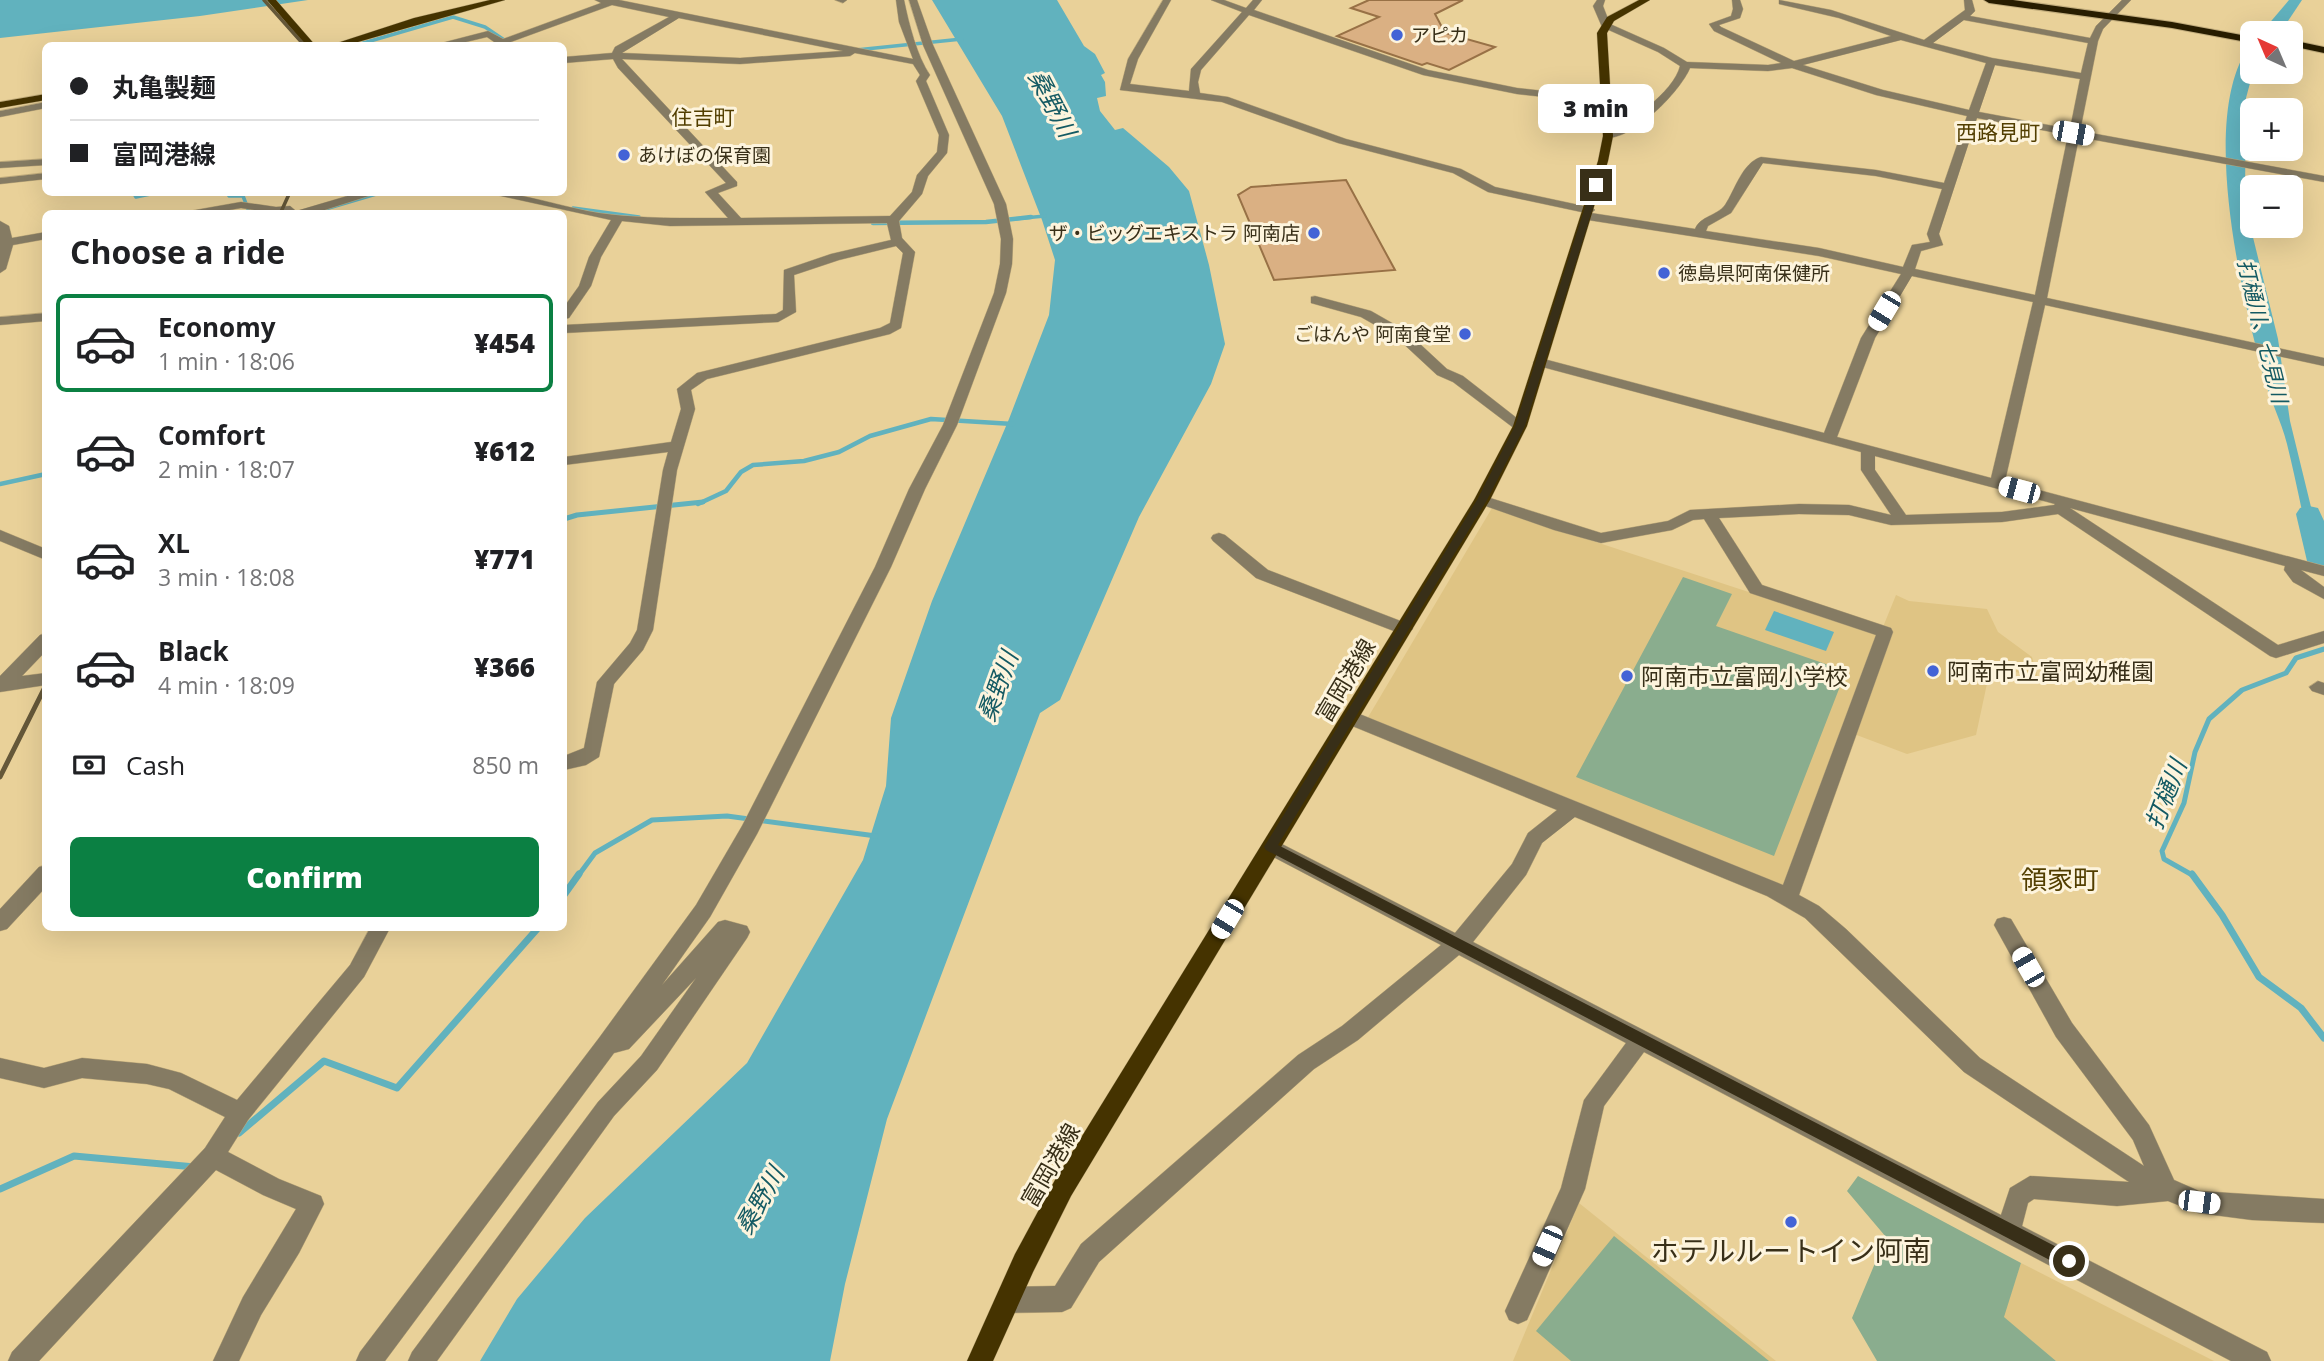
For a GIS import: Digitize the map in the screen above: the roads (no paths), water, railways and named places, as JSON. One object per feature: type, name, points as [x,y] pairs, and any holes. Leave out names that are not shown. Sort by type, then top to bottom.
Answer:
[{"type":"highway","points":[[1989,0],[2113,14]]},
{"type":"highway","points":[[2030,0],[2240,36]]},
{"type":"highway","points":[[2303,48],[2324,52]]},
{"type":"main road","points":[[258,0],[302,42]]},
{"type":"main road","points":[[271,0],[302,42]]},
{"type":"main road","points":[[345,42],[417,20],[500,0]]},
{"type":"main road","points":[[1606,23],[1646,0]]},
{"type":"main road","name":"富岡港線","points":[[980,1361],[1063,1188],[1405,629],[1482,500],[1520,426],[1588,213],[1608,136],[1602,33],[1606,23]]},
{"type":"main road","points":[[0,105],[42,98]]},
{"type":"street","points":[[599,0],[823,42],[853,51],[920,64]]},
{"type":"street","points":[[508,196],[618,218],[670,222],[893,222],[918,192],[923,175],[942,153],[944,135],[921,81],[925,75],[912,44],[900,0]]},
{"type":"street","points":[[369,1361],[607,1045],[704,911],[750,830],[883,567],[917,489],[950,425],[1000,293],[1006,264],[1004,222],[987,171],[944,83],[913,0]]},
{"type":"street","points":[[1167,0],[1133,59],[1124,87],[1246,106],[1342,141],[1457,171],[1492,190],[1588,213],[1819,252],[2324,362]]},
{"type":"street","points":[[1215,0],[1426,73],[1517,90],[1607,101]]},
{"type":"street","points":[[1195,96],[1193,82],[1196,69],[1258,0]]},
{"type":"street","points":[[1601,0],[1598,6],[1601,19],[1606,23],[1685,65],[1758,69],[1796,64],[1901,37]]},
{"type":"street","points":[[1736,0],[1738,9],[1735,18],[1714,24],[1717,29],[1845,83],[1973,115],[2324,179]]},
{"type":"street","points":[[1925,44],[1970,11],[1968,0]]},
{"type":"street","points":[[1997,484],[2039,301],[2093,41],[2099,28],[2127,0]]},
{"type":"street","points":[[452,42],[488,34],[506,42],[615,1]]},
{"type":"street","points":[[1782,2],[1818,7],[1830,14],[1854,18],[1901,37],[1991,61],[2086,77]]},
{"type":"street","points":[[356,42],[477,6]]},
{"type":"street","points":[[616,54],[655,27],[677,16]]},
{"type":"street","points":[[1964,16],[2023,30],[2093,41]]},
{"type":"street","points":[[567,60],[616,54],[730,61],[853,51]]},
{"type":"street","points":[[616,54],[621,66],[733,184],[711,192],[738,221]]},
{"type":"street","points":[[1829,439],[1868,338],[1908,271],[1916,248],[1937,245],[1933,234],[1991,61]]},
{"type":"street","points":[[1608,136],[1632,124],[1658,101],[1685,70],[1685,65]]},
{"type":"street","points":[[937,118],[941,113],[938,104],[940,86],[944,83]]},
{"type":"street","points":[[0,114],[42,107]]},
{"type":"street","points":[[1700,232],[1703,224],[1727,211],[1755,163],[1761,160],[1876,173],[1948,187]]},
{"type":"street","points":[[0,164],[16,166],[42,163]]},
{"type":"street","points":[[2,184],[16,166]]},
{"type":"street","points":[[2,184],[42,177]]},
{"type":"street","points":[[236,196],[241,205]]},
{"type":"street","points":[[310,210],[361,196]]},
{"type":"street","points":[[206,210],[241,205],[276,210]]},
{"type":"street","points":[[567,311],[585,286],[595,257],[618,218]]},
{"type":"street","points":[[567,762],[579,760],[592,752],[607,682],[637,646],[645,630],[670,470],[688,410],[684,388],[702,376],[885,331],[896,325],[909,252],[899,242],[893,222]]},
{"type":"street","points":[[0,225],[5,229],[7,242],[0,269]]},
{"type":"street","points":[[7,242],[42,236]]},
{"type":"street","points":[[567,329],[778,318],[790,312],[788,273],[835,257],[899,242]]},
{"type":"street","points":[[1315,300],[1366,314],[1401,334],[1442,372],[1458,379],[1520,426]]},
{"type":"street","points":[[0,321],[42,317]]},
{"type":"street","points":[[1540,362],[1997,484],[2062,505],[2324,571]]},
{"type":"street","points":[[567,461],[677,446]]},
{"type":"street","points":[[1868,449],[1868,470],[1901,519]]},
{"type":"street","points":[[1482,500],[1601,538],[1672,525],[1690,515],[1799,509],[1849,510],[1901,519],[2002,517],[2062,505],[2276,652],[2324,637]]},
{"type":"street","points":[[1709,514],[1756,589],[1885,632],[1788,898]]},
{"type":"street","points":[[0,535],[42,551]]},
{"type":"street","points":[[1219,538],[1262,574],[1405,629]]},
{"type":"street","points":[[2292,563],[2292,570],[2299,578],[2324,594]]},
{"type":"street","points":[[1,685],[42,644]]},
{"type":"street","points":[[1,685],[42,680]]},
{"type":"street","points":[[1351,718],[1574,807],[1788,898],[1812,912],[1839,935],[1972,1065],[2139,1176],[2199,1202],[2252,1208],[2324,1211]]},
{"type":"street","points":[[1008,1300],[1062,1299],[1090,1253],[1306,1062],[1350,1033],[1470,933],[1519,869],[1535,838],[1574,807]]},
{"type":"street","points":[[1271,847],[2258,1361]]},
{"type":"street","points":[[0,923],[42,877]]},
{"type":"street","points":[[2004,925],[2064,1030],[2141,1133],[2167,1190]]},
{"type":"street","points":[[421,1361],[606,1110],[649,1063],[740,932],[725,928],[695,965],[621,1042],[607,1045]]},
{"type":"street","points":[[21,1361],[213,1156],[240,1113],[357,971],[378,931]]},
{"type":"street","points":[[1518,1311],[1573,1189],[1595,1100],[1640,1039]]},
{"type":"street","points":[[0,1068],[44,1078],[82,1068],[147,1074],[173,1080],[240,1113]]},
{"type":"street","points":[[213,1156],[271,1187],[312,1204],[252,1306],[226,1361]]},
{"type":"street","points":[[2009,1230],[2018,1196],[2030,1187],[2118,1195],[2167,1190]]},
{"type":"water","points":[[0,0],[308,0],[200,16],[0,38]]},
{"type":"water","name":"桑野川","points":[[932,0],[1057,0],[1084,46],[1095,54],[1105,73],[1101,75],[1105,82],[1106,96],[1097,98],[1100,111],[1115,130],[1123,128],[1169,167],[1189,191],[1209,265],[1225,344],[1211,384],[1139,517],[1060,700],[1040,713],[887,1119],[845,1284],[830,1361],[480,1361],[517,1299],[585,1218],[747,1063],[863,860],[886,786],[891,718],[932,601],[1009,419],[1049,315],[1055,260],[1042,220],[1002,116]]},
{"type":"water","points":[[2289,0],[2302,0],[2288,21],[2271,21]]},
{"type":"water","points":[[2240,66],[2240,84],[2250,84],[2246,98],[2240,98],[2240,161],[2245,161],[2245,175],[2240,175],[2240,238],[2253,238],[2278,339],[2290,421],[2322,552],[2316,555],[2311,553],[2287,444],[2254,340],[2236,253],[2226,157],[2228,112]]},
{"type":"water","points":[[1774,611],[1834,632],[1826,651],[1765,630]]},
{"type":"waterway","points":[[367,42],[453,17],[485,27],[507,42]]},
{"type":"waterway","points":[[856,50],[962,39]]},
{"type":"waterway","points":[[135,196],[141,196]]},
{"type":"waterway","points":[[229,196],[243,196]]},
{"type":"waterway","points":[[243,196],[248,210]]},
{"type":"waterway","points":[[322,210],[369,196]]},
{"type":"waterway","points":[[573,208],[639,217]]},
{"type":"waterway","points":[[1014,219],[1045,216]]},
{"type":"waterway","points":[[873,223],[986,222],[1031,217]]},
{"type":"waterway","points":[[702,502],[726,491],[741,472],[753,465],[804,461],[839,452],[870,436],[931,419],[1013,424]]},
{"type":"waterway","points":[[0,484],[42,475]]},
{"type":"waterway","points":[[567,518],[702,502]]},
{"type":"waterway","points":[[698,504],[702,502]]},
{"type":"waterway","name":"打樋川、七見川","points":[[2309,514],[2321,561]]},
{"type":"waterway","name":"打樋川","points":[[2193,875],[2164,859],[2162,851],[2184,803],[2195,752],[2209,719],[2242,690],[2286,673],[2296,658],[2324,649]]},
{"type":"waterway","points":[[578,876],[595,853],[652,820],[727,816],[876,836]]},
{"type":"waterway","points":[[567,891],[579,874]]},
{"type":"waterway","name":"打樋川","points":[[2193,875],[2222,915],[2259,977],[2301,1008],[2324,1038]]},
{"type":"waterway","points":[[239,1133],[324,1061],[397,1088],[535,931]]},
{"type":"waterway","points":[[0,1189],[74,1156],[195,1167]]},
{"type":"railway","points":[[264,0],[301,42]]},
{"type":"railway","points":[[282,210],[288,196]]},
{"type":"railway","points":[[0,777],[42,693]]},
{"type":"place","name":"アピカ","points":[[1397,35]]},
{"type":"place","name":"あけぼの保育園","points":[[624,155]]},
{"type":"place","name":"ザ・ビッグエキストラ 阿南店","points":[[1314,233]]},
{"type":"place","name":"徳島県阿南保健所","points":[[1664,273]]},
{"type":"place","name":"ごはんや 阿南食堂","points":[[1465,334]]},
{"type":"place","name":"阿南市立富岡幼稚園","points":[[1933,671]]},
{"type":"place","name":"阿南市立富岡小学校","points":[[1627,676]]},
{"type":"place","name":"ホテルルートイン阿南","points":[[1791,1222]]},
{"type":"district","name":"住吉町","points":[[703,117]]},
{"type":"district","name":"西路見町","points":[[1998,132]]},
{"type":"district","name":"領家町","points":[[2060,879]]}]
